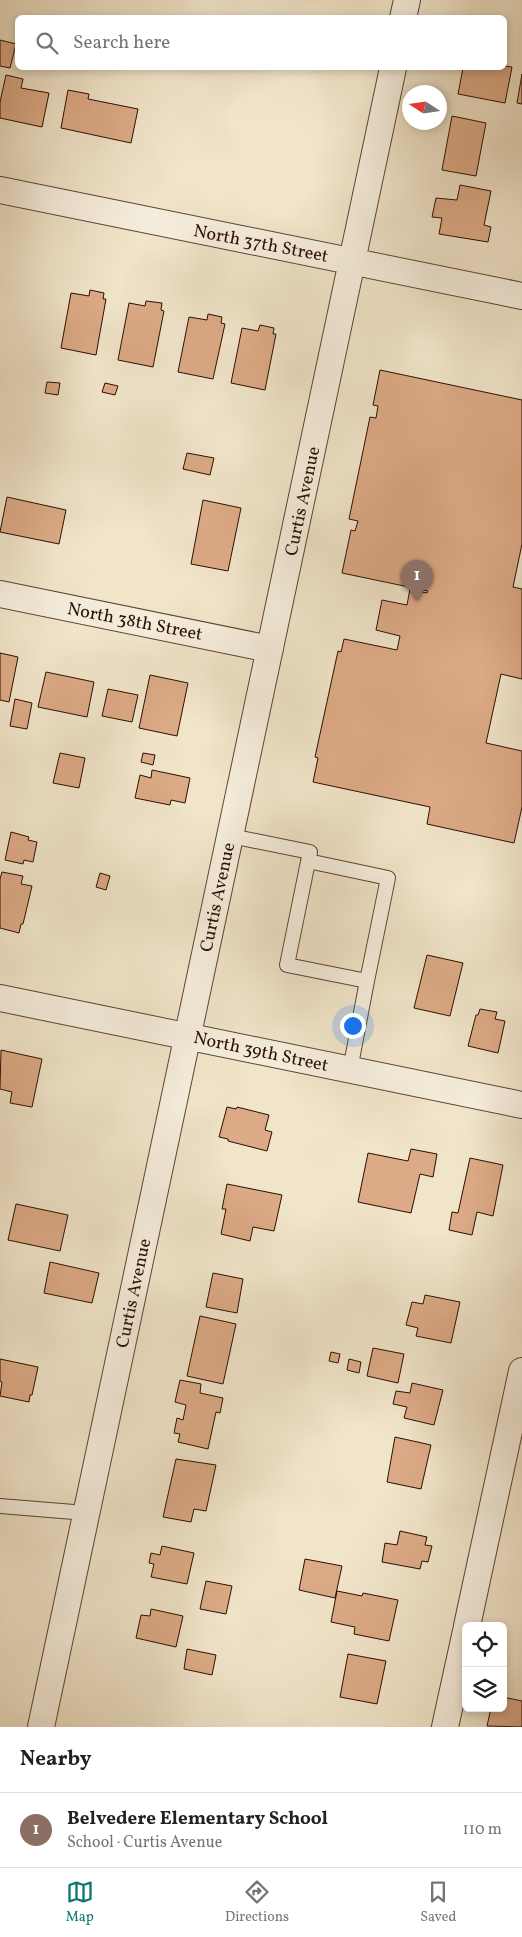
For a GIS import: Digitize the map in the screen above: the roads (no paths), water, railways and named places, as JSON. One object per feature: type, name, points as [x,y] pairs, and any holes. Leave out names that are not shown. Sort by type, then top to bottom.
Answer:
[{"type":"street","points":[[404,15],[407,0]]},
{"type":"street","name":"Curtis Avenue","points":[[41,1727],[393,70]]},
{"type":"street","name":"North 37th Street","points":[[0,190],[522,296]]},
{"type":"street","name":"North 38th Street","points":[[0,594],[270,649]]},
{"type":"street","name":"North 39th Street","points":[[0,998],[522,1106]]},
{"type":"street","points":[[468,1622],[522,1371]]},
{"type":"street","points":[[445,1727],[462,1649]]},
{"type":"lane","points":[[231,836],[310,852],[287,965],[367,981]]},
{"type":"lane","points":[[308,861],[388,878],[350,1070]]},
{"type":"lane","points":[[0,1506],[86,1513]]},
{"type":"place","name":"Belvedere Elementary School","points":[[417,601]]}]
